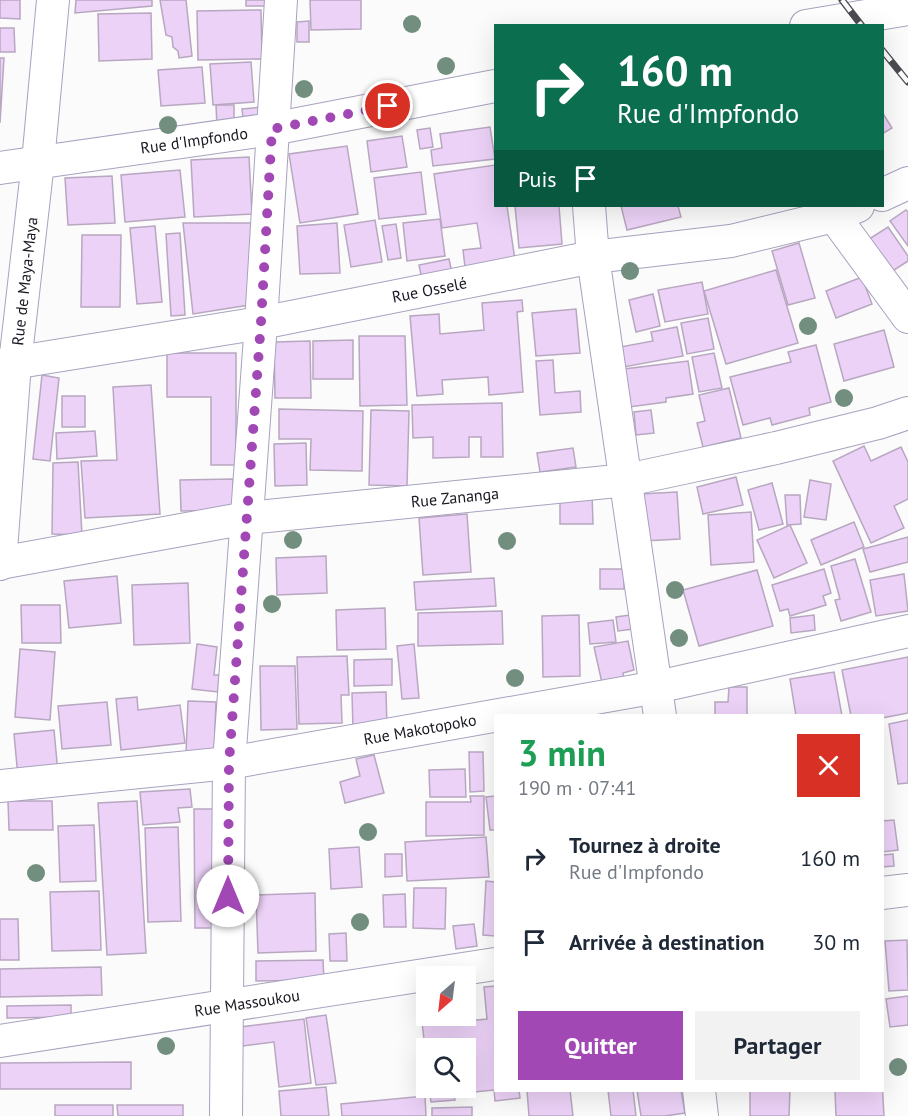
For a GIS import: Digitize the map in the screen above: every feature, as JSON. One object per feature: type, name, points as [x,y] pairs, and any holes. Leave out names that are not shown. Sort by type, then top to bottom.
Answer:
[{"type":"street","name":"Rue de Maya-Maya","points":[[0,563],[8,364],[38,162],[53,0]]},
{"type":"street","points":[[226,1116],[229,763],[261,322],[280,0]]},
{"type":"street","points":[[818,24],[908,9]]},
{"type":"street","name":"Rue d'Impfondo","points":[[0,168],[272,129],[494,86]]},
{"type":"street","points":[[884,194],[908,183]]},
{"type":"street","points":[[589,207],[593,257],[659,701]]},
{"type":"street","points":[[846,211],[908,316]]},
{"type":"street","name":"Rue Osselé","points":[[8,364],[261,322],[593,257],[730,241],[846,211]]},
{"type":"street","name":"Rue Zananga","points":[[0,563],[246,518],[627,480],[866,426],[908,413]]},
{"type":"street","name":"Rue Makotopoko","points":[[569,714],[659,701],[908,631]]},
{"type":"street","name":"Rue Makotopoko","points":[[0,786],[229,763],[494,725]]},
{"type":"street","points":[[884,893],[908,890]]},
{"type":"street","name":"Rue Massoukou","points":[[0,1041],[494,964]]},
{"type":"street","points":[[699,1092],[702,1116]]},
{"type":"building","points":[[0,0],[20,0],[20,19],[0,18]]},
{"type":"building","points":[[76,0],[152,0],[152,6],[75,13]]},
{"type":"building","points":[[160,0],[186,0],[192,56],[179,58],[178,51],[173,47],[172,37],[166,35]]},
{"type":"building","points":[[246,0],[269,0],[269,6],[246,6]]},
{"type":"building","points":[[310,0],[361,0],[361,29],[311,30]]},
{"type":"building","points":[[261,10],[262,59],[198,60],[197,11]]},
{"type":"building","points":[[151,13],[152,59],[99,61],[98,14]]},
{"type":"building","points":[[309,21],[309,42],[297,42],[297,22]]},
{"type":"building","points":[[0,28],[14,28],[15,52],[0,52]]},
{"type":"building","points":[[0,58],[4,58],[0,123]]},
{"type":"building","points":[[251,62],[254,102],[213,105],[210,64]]},
{"type":"building","points":[[202,67],[205,103],[161,106],[158,70]]},
{"type":"building","points":[[216,105],[234,105],[234,125],[217,126]]},
{"type":"building","points":[[263,107],[265,126],[244,128],[242,109]]},
{"type":"building","points":[[884,115],[892,128],[884,133]]},
{"type":"building","points":[[490,127],[494,159],[433,166],[431,150],[442,148],[440,134]]},
{"type":"building","points":[[430,128],[433,147],[420,149],[417,130]]},
{"type":"building","points":[[402,136],[407,167],[371,172],[367,141]]},
{"type":"building","points":[[347,146],[358,214],[300,223],[289,154]]},
{"type":"building","points":[[249,157],[252,214],[194,217],[191,160]]},
{"type":"building","points":[[494,165],[494,207],[507,207],[515,260],[465,267],[463,250],[481,248],[477,223],[442,228],[434,174]]},
{"type":"building","points":[[180,170],[185,217],[125,222],[121,175]]},
{"type":"building","points":[[421,172],[426,214],[379,219],[374,178]]},
{"type":"building","points":[[112,176],[115,223],[68,225],[65,178]]},
{"type":"building","points":[[515,207],[559,207],[562,244],[519,248]]},
{"type":"building","points":[[621,207],[678,207],[681,217],[627,230]]},
{"type":"building","points":[[906,210],[908,212],[908,246],[890,221]]},
{"type":"building","points":[[440,219],[445,256],[407,261],[403,223]]},
{"type":"building","points":[[375,220],[382,262],[351,267],[344,225]]},
{"type":"building","points":[[183,223],[253,223],[249,305],[193,314]]},
{"type":"building","points":[[337,223],[340,273],[300,274],[297,226]]},
{"type":"building","points":[[396,224],[401,258],[388,260],[382,226]]},
{"type":"building","points":[[155,226],[162,302],[137,304],[130,228]]},
{"type":"building","points":[[888,227],[908,256],[908,261],[888,274],[866,241]]},
{"type":"building","points":[[180,233],[185,315],[171,316],[166,234]]},
{"type":"building","points":[[82,235],[121,235],[120,307],[81,307]]},
{"type":"building","points":[[799,243],[815,298],[788,305],[772,251]]},
{"type":"building","points":[[449,259],[452,273],[424,289],[419,265]]},
{"type":"building","points":[[776,270],[798,343],[726,364],[704,291]]},
{"type":"building","points":[[862,277],[872,304],[836,318],[826,291]]},
{"type":"building","points":[[702,282],[708,314],[665,322],[658,290]]},
{"type":"building","points":[[653,294],[660,326],[636,332],[629,300]]},
{"type":"building","points":[[522,300],[523,311],[517,312],[523,392],[489,395],[488,377],[442,380],[443,394],[417,396],[410,316],[439,314],[440,334],[484,330],[482,303]]},
{"type":"building","points":[[576,309],[580,353],[536,356],[532,313]]},
{"type":"building","points":[[708,318],[714,349],[687,354],[681,323]]},
{"type":"building","points":[[677,327],[683,356],[624,367],[620,347],[653,341],[651,332]]},
{"type":"building","points":[[884,330],[894,367],[844,381],[834,344]]},
{"type":"building","points":[[359,336],[405,336],[407,405],[360,406]]},
{"type":"building","points":[[353,340],[353,379],[313,379],[313,341]]},
{"type":"building","points":[[310,341],[311,398],[275,398],[274,342]]},
{"type":"building","points":[[816,345],[831,402],[809,408],[810,415],[772,425],[770,418],[743,425],[730,377],[791,362],[788,352]]},
{"type":"building","points":[[167,353],[236,353],[236,465],[211,465],[211,397],[167,397]]},
{"type":"building","points":[[714,353],[722,388],[699,392],[692,357]]},
{"type":"building","points":[[553,360],[555,393],[580,391],[581,412],[540,415],[536,361]]},
{"type":"building","points":[[688,361],[693,394],[666,398],[666,402],[629,407],[624,369]]},
{"type":"building","points":[[42,375],[59,378],[50,461],[33,459]]},
{"type":"building","points":[[151,385],[160,514],[85,518],[81,461],[117,460],[113,387]]},
{"type":"building","points":[[729,388],[741,438],[703,447],[697,423],[705,421],[699,395]]},
{"type":"building","points":[[62,396],[85,396],[85,427],[62,427]]},
{"type":"building","points":[[502,403],[503,457],[481,457],[481,437],[469,437],[469,457],[433,458],[433,437],[413,438],[412,405]]},
{"type":"building","points":[[279,409],[363,411],[362,471],[310,470],[311,439],[279,439]]},
{"type":"building","points":[[371,410],[409,411],[407,486],[369,485]]},
{"type":"building","points":[[651,410],[654,433],[636,435],[634,412]]},
{"type":"building","points":[[95,431],[97,456],[57,459],[56,433]]},
{"type":"building","points":[[306,443],[307,485],[275,486],[274,444]]},
{"type":"building","points":[[864,446],[871,461],[901,447],[908,462],[908,499],[894,506],[904,528],[871,543],[833,461]]},
{"type":"building","points":[[573,448],[576,467],[540,472],[537,453]]},
{"type":"building","points":[[78,462],[82,535],[52,534],[53,463]]},
{"type":"building","points":[[736,477],[743,505],[703,514],[697,487]]},
{"type":"building","points":[[233,479],[234,510],[181,511],[180,480]]},
{"type":"building","points":[[810,480],[831,484],[826,520],[804,517]]},
{"type":"building","points":[[772,483],[783,524],[759,530],[748,490]]},
{"type":"building","points":[[677,492],[680,539],[644,541],[640,494]]},
{"type":"building","points":[[560,493],[592,493],[593,524],[560,524]]},
{"type":"building","points":[[785,495],[800,495],[801,524],[787,525]]},
{"type":"building","points":[[751,512],[754,562],[711,565],[708,515]]},
{"type":"building","points":[[467,514],[471,572],[423,575],[419,518]]},
{"type":"building","points":[[854,522],[864,547],[821,565],[811,540]]},
{"type":"building","points":[[790,525],[807,563],[774,578],[757,540]]},
{"type":"building","points":[[908,537],[908,562],[870,572],[863,549]]},
{"type":"building","points":[[326,556],[327,593],[277,595],[276,558]]},
{"type":"building","points":[[855,559],[871,612],[841,621],[835,600],[840,599],[831,566]]},
{"type":"building","points":[[600,569],[624,569],[624,589],[600,589]]},
{"type":"building","points":[[824,569],[831,593],[823,596],[826,605],[790,616],[788,609],[780,611],[772,585]]},
{"type":"building","points":[[757,570],[773,626],[699,646],[683,590]]},
{"type":"building","points":[[904,574],[908,611],[876,616],[870,580]]},
{"type":"building","points":[[117,576],[121,623],[69,628],[64,581]]},
{"type":"building","points":[[494,578],[496,606],[416,610],[414,582]]},
{"type":"building","points":[[188,583],[190,643],[134,645],[132,585]]},
{"type":"building","points":[[21,605],[60,605],[61,643],[22,643]]},
{"type":"building","points":[[385,608],[386,649],[337,650],[336,610]]},
{"type":"building","points":[[502,611],[503,644],[418,646],[418,613]]},
{"type":"building","points":[[579,615],[580,676],[543,677],[542,616]]},
{"type":"building","points":[[630,615],[633,629],[618,631],[616,617]]},
{"type":"building","points":[[814,615],[815,630],[791,633],[790,618]]},
{"type":"building","points":[[613,620],[616,642],[590,644],[588,623]]},
{"type":"building","points":[[628,641],[634,670],[623,673],[624,679],[602,683],[594,647]]},
{"type":"building","points":[[197,644],[217,647],[214,675],[219,675],[218,692],[192,689]]},
{"type":"building","points":[[414,644],[419,698],[402,699],[397,646]]},
{"type":"building","points":[[20,649],[55,652],[50,720],[15,717]]},
{"type":"building","points":[[347,656],[349,695],[341,695],[342,723],[299,724],[297,657]]},
{"type":"building","points":[[908,657],[908,713],[884,718],[884,714],[851,714],[842,670]]},
{"type":"building","points":[[392,659],[392,685],[354,686],[354,660]]},
{"type":"building","points":[[260,666],[295,666],[297,729],[261,730]]},
{"type":"building","points":[[834,672],[842,714],[796,714],[790,679]]},
{"type":"building","points":[[729,687],[747,687],[747,714],[715,714],[715,702],[728,702]]},
{"type":"building","points":[[386,692],[387,728],[353,729],[352,693]]},
{"type":"building","points":[[137,697],[138,710],[180,705],[185,743],[121,750],[116,699]]},
{"type":"building","points":[[188,701],[216,702],[214,756],[186,754]]},
{"type":"building","points":[[107,702],[111,745],[62,749],[58,706]]},
{"type":"building","points":[[908,720],[908,783],[898,784],[889,724]]},
{"type":"building","points":[[54,730],[58,773],[18,777],[14,734]]},
{"type":"building","points":[[469,752],[483,752],[484,791],[470,792]]},
{"type":"building","points":[[374,755],[384,793],[345,803],[340,782],[360,776],[356,759]]},
{"type":"building","points":[[465,769],[466,797],[430,797],[429,770]]},
{"type":"building","points":[[190,789],[192,807],[178,808],[180,822],[143,825],[140,792]]},
{"type":"building","points":[[470,796],[484,796],[484,835],[426,836],[426,802],[471,802]]},
{"type":"building","points":[[494,796],[494,830],[490,830],[486,797]]},
{"type":"building","points":[[8,801],[52,801],[53,830],[9,830]]},
{"type":"building","points":[[137,801],[146,953],[107,955],[98,803]]},
{"type":"building","points":[[194,809],[214,809],[215,928],[195,928]]},
{"type":"building","points":[[894,820],[898,850],[884,852],[884,821]]},
{"type":"building","points":[[94,825],[96,881],[60,882],[58,826]]},
{"type":"building","points":[[178,827],[181,921],[148,922],[145,828]]},
{"type":"building","points":[[486,837],[489,877],[407,881],[405,842]]},
{"type":"building","points":[[359,847],[362,887],[331,889],[329,849]]},
{"type":"building","points":[[385,854],[402,854],[402,876],[385,877]]},
{"type":"building","points":[[893,854],[894,866],[884,867],[884,855]]},
{"type":"building","points":[[486,881],[494,882],[494,936],[483,935]]},
{"type":"building","points":[[414,888],[446,888],[445,929],[413,928]]},
{"type":"building","points":[[99,891],[101,950],[52,951],[50,892]]},
{"type":"building","points":[[315,893],[316,951],[258,953],[256,895]]},
{"type":"building","points":[[405,894],[406,927],[384,927],[383,895]]},
{"type":"building","points":[[0,919],[18,919],[19,960],[0,960]]},
{"type":"building","points":[[474,924],[477,946],[456,949],[453,926]]},
{"type":"building","points":[[346,933],[347,961],[330,961],[329,934]]},
{"type":"building","points":[[907,940],[908,990],[889,991],[885,941]]},
{"type":"building","points":[[323,960],[324,980],[256,981],[256,961]]},
{"type":"building","points":[[101,967],[102,995],[0,997],[0,969]]},
{"type":"building","points":[[494,986],[494,1090],[476,1092],[476,1038],[424,1038],[422,1026],[476,1026],[476,1020],[487,1019],[484,987]]},
{"type":"building","points":[[908,996],[908,1025],[890,1027],[886,999]]},
{"type":"building","points":[[71,1005],[71,1017],[7,1018],[7,1006]]},
{"type":"building","points":[[326,1015],[336,1083],[316,1085],[306,1018]]},
{"type":"building","points":[[304,1019],[311,1083],[279,1087],[274,1042],[243,1046],[240,1027]]},
{"type":"building","points":[[131,1062],[131,1089],[0,1089],[0,1063]]},
{"type":"building","points":[[326,1087],[329,1116],[281,1116],[279,1091]]},
{"type":"building","points":[[494,1092],[519,1092],[520,1098],[495,1101]]},
{"type":"building","points":[[527,1092],[570,1092],[573,1116],[529,1116]]},
{"type":"building","points":[[608,1092],[633,1092],[636,1116],[611,1116]]},
{"type":"building","points":[[637,1092],[681,1092],[685,1113],[641,1116]]},
{"type":"building","points":[[750,1092],[790,1092],[789,1116],[750,1116]]},
{"type":"building","points":[[835,1092],[883,1092],[884,1116],[836,1116]]},
{"type":"building","points":[[425,1098],[426,1116],[342,1116],[341,1104]]},
{"type":"building","points":[[430,1098],[455,1098],[455,1100],[431,1102]]},
{"type":"building","points":[[55,1105],[113,1105],[113,1116],[55,1116]]},
{"type":"building","points":[[117,1105],[183,1105],[183,1116],[118,1116]]},
{"type":"building","points":[[472,1107],[472,1116],[432,1116],[432,1108]]},
{"type":"railway","points":[[842,0],[860,24]]},
{"type":"railway","points":[[884,52],[908,82]]},
{"type":"route","points":[[228,896],[229,763],[261,322],[272,129],[388,106]]}]
